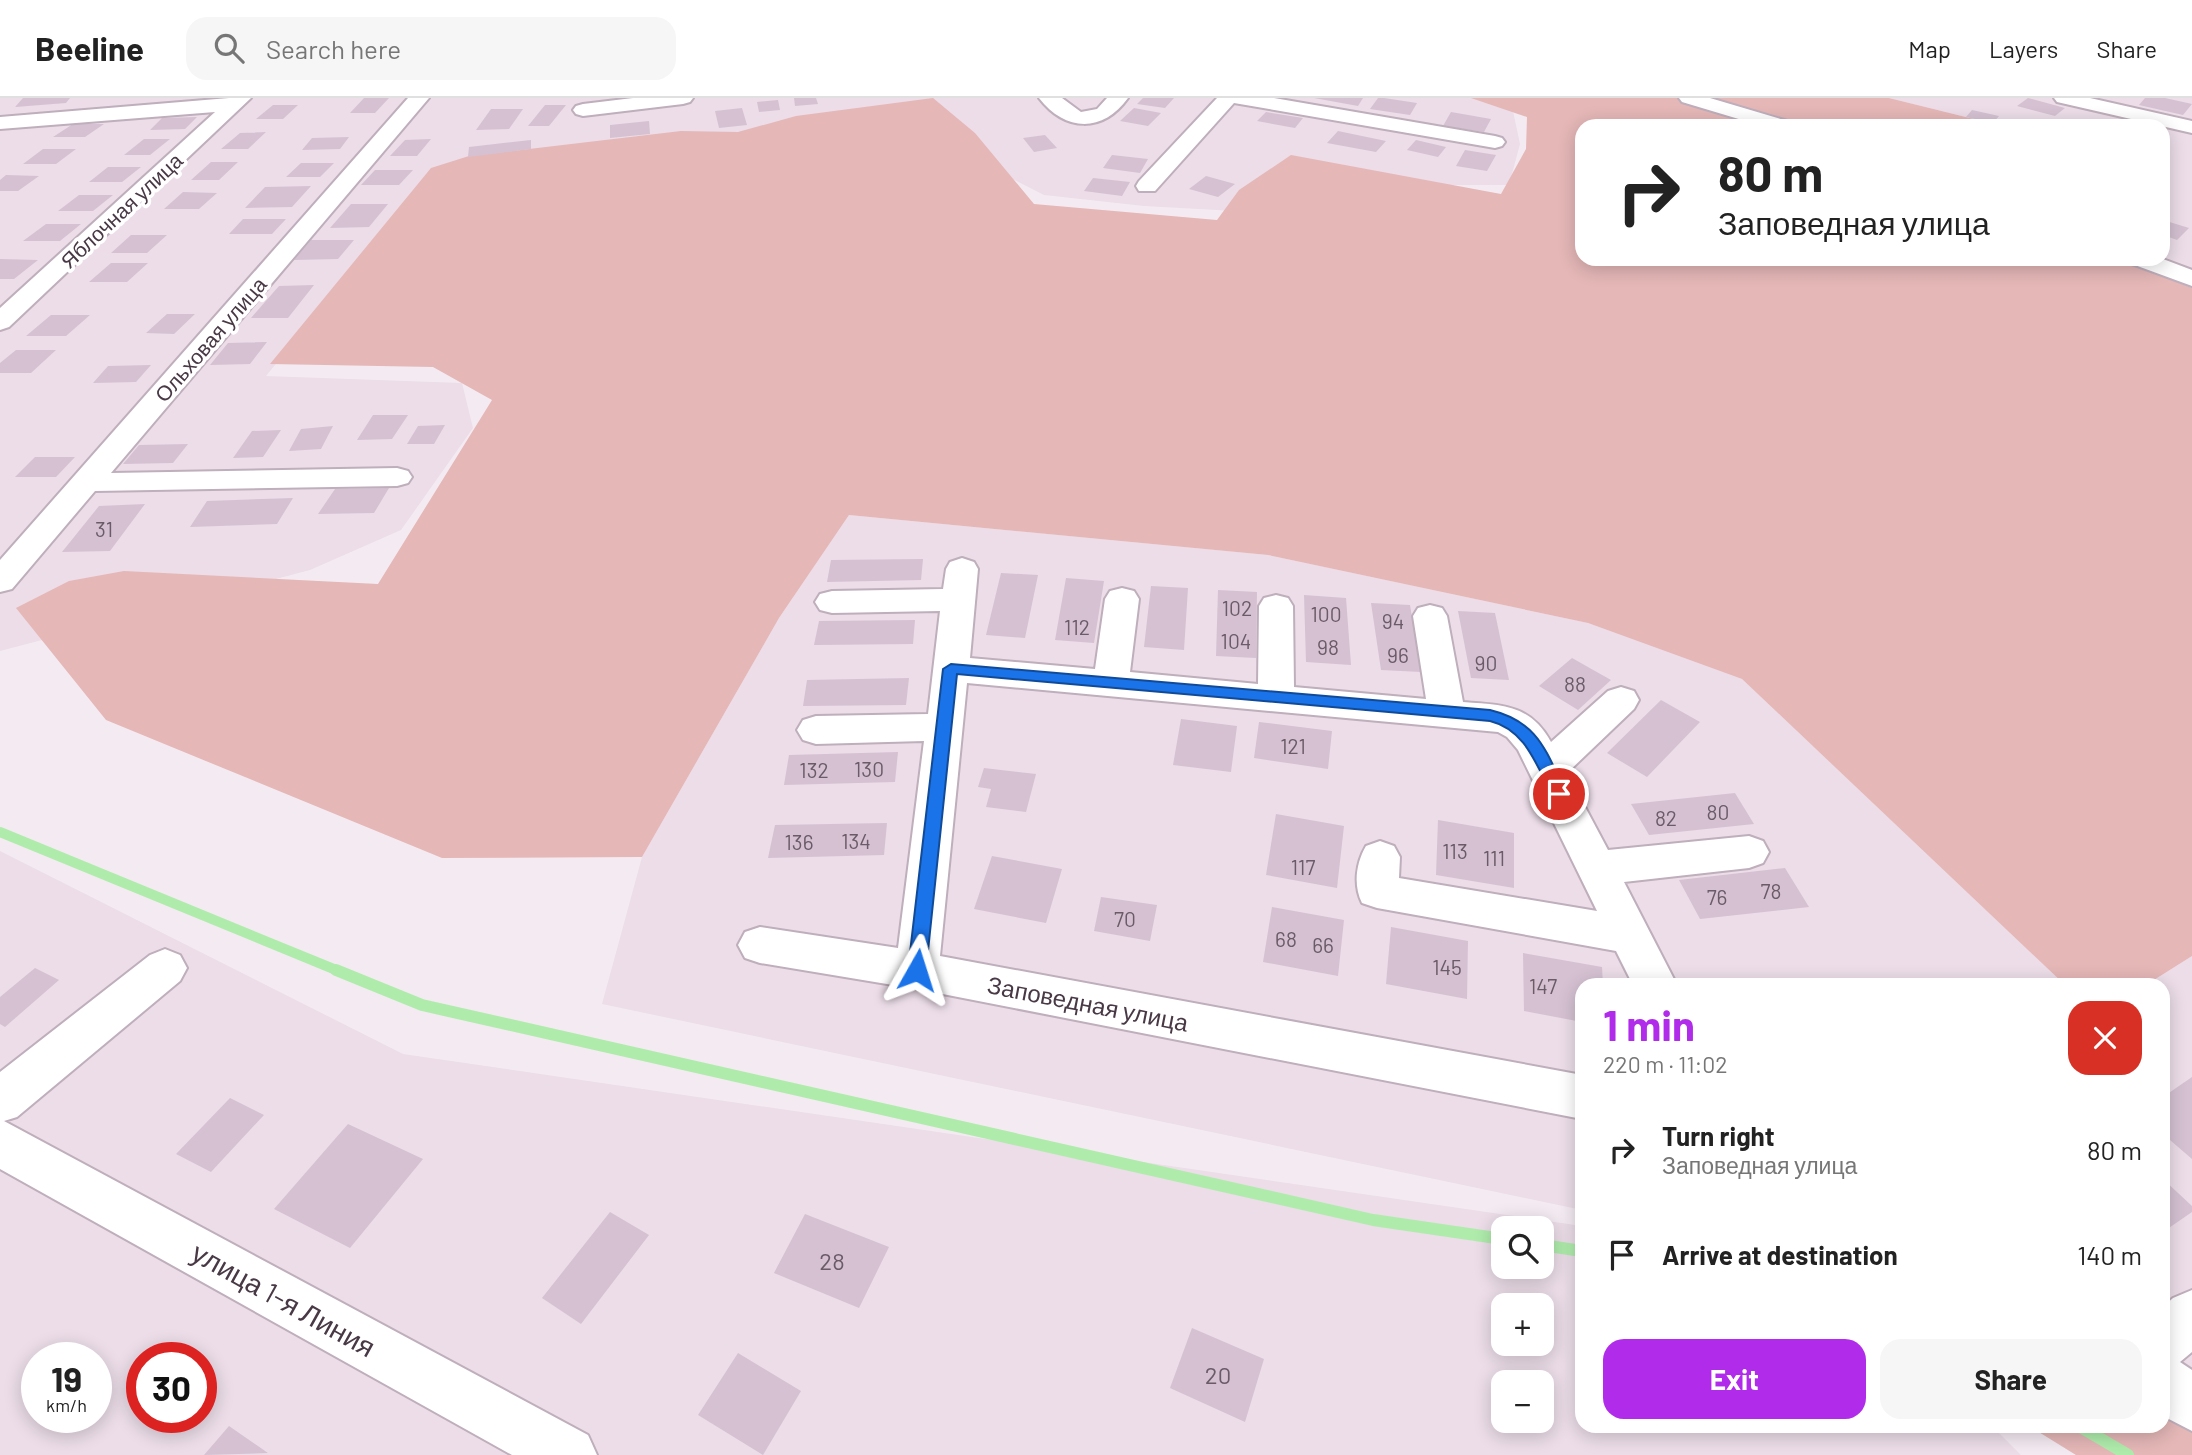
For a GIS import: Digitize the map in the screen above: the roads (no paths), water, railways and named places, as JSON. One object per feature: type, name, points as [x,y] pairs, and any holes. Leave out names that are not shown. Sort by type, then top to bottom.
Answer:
[{"type":"street","name":"Ольховая улица","points":[[0,581],[419,98]]},
{"type":"street","points":[[582,112],[683,98]]},
{"type":"street","points":[[1049,98],[1077,119],[1104,114],[1118,98]]},
{"type":"street","points":[[1147,186],[1228,98]]},
{"type":"street","points":[[1239,98],[1495,142]]},
{"type":"street","points":[[1689,98],[1760,119]]},
{"type":"street","points":[[2064,98],[2096,101],[2162,119]]},
{"type":"street","points":[[0,123],[238,101]]},
{"type":"street","name":"Яблочная улица","points":[[0,322],[238,101]]},
{"type":"street","points":[[2072,119],[2096,101]]},
{"type":"street","points":[[11,144],[43,119]]},
{"type":"street","points":[[2170,121],[2192,127]]},
{"type":"street","points":[[2170,252],[2191,262]]},
{"type":"street","points":[[2170,261],[2191,262]]},
{"type":"street","points":[[86,482],[397,477]]},
{"type":"street","points":[[832,602],[960,584],[917,970]]},
{"type":"street","points":[[1111,683],[1122,599]]},
{"type":"street","points":[[1276,606],[1276,697]]},
{"type":"street","points":[[1430,616],[1446,712]]},
{"type":"street","points":[[951,669],[1505,719],[1520,727],[1533,743],[1652,978]]},
{"type":"street","points":[[1547,769],[1621,700]]},
{"type":"street","points":[[816,730],[944,727]]},
{"type":"street","points":[[1597,868],[1749,852]]},
{"type":"street","points":[[1380,857],[1377,891],[1630,935]]},
{"type":"street","name":"Заповедная улица","points":[[760,945],[917,970],[1575,1096]]},
{"type":"street","points":[[0,1101],[165,968]]},
{"type":"street","name":"улица 1-я Линия","points":[[0,1143],[568,1455]]},
{"type":"street","points":[[2170,1336],[2192,1317]]},
{"type":"street","points":[[2170,1388],[2192,1403]]},
{"type":"waterway","points":[[0,832],[341,972]]},
{"type":"waterway","points":[[336,970],[422,1005],[1373,1220],[1491,1237]]},
{"type":"waterway","points":[[1554,1247],[1575,1250]]},
{"type":"waterway","points":[[2091,1433],[2128,1455]]}]
